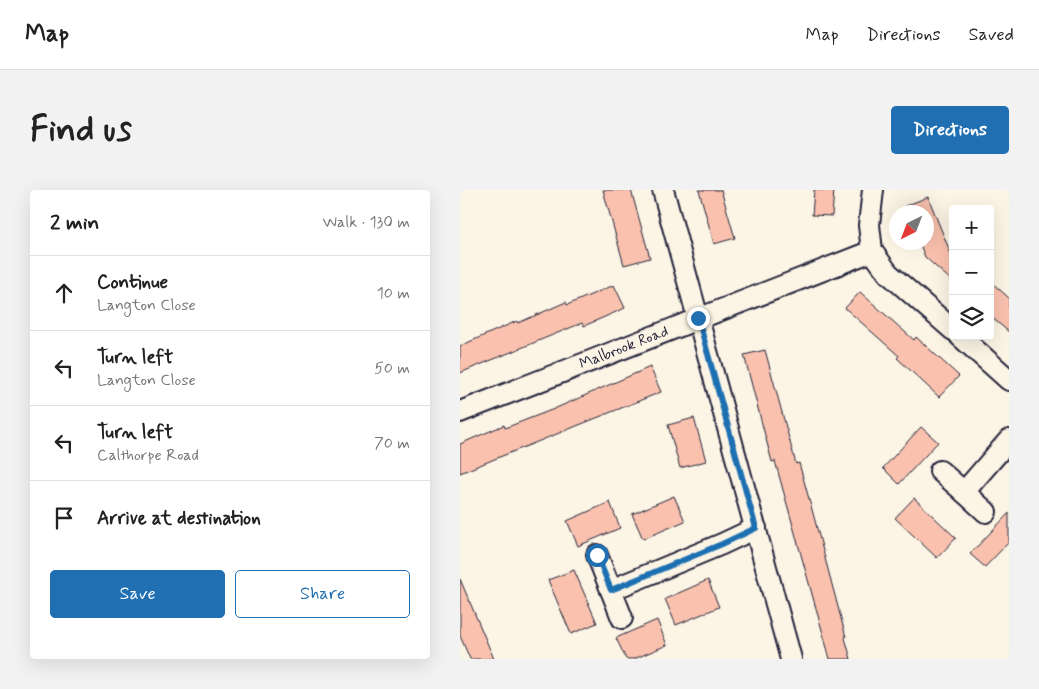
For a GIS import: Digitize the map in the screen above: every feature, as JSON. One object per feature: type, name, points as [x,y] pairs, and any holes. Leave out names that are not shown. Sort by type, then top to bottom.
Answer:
[{"type":"street","points":[[663,190],[791,659]]},
{"type":"street","points":[[872,190],[869,225],[872,251],[888,272],[949,326]]},
{"type":"street","name":"Malbrook Road","points":[[460,412],[872,251]]},
{"type":"street","points":[[964,340],[1009,380]]},
{"type":"street","points":[[964,492],[1009,440]]},
{"type":"street","points":[[940,471],[986,512]]},
{"type":"street","points":[[611,590],[756,528]]},
{"type":"street","points":[[597,555],[622,618]]},
{"type":"building","points":[[603,190],[631,190],[650,258],[624,265]]},
{"type":"building","points":[[699,190],[721,190],[735,238],[714,244]]},
{"type":"building","points":[[814,190],[834,190],[832,216],[812,215]]},
{"type":"building","points":[[928,197],[931,205],[908,205]]},
{"type":"building","points":[[934,212],[949,249],[949,278],[925,257],[922,250],[934,250]]},
{"type":"building","points":[[614,285],[625,308],[584,326],[582,323],[460,373],[460,346],[517,321],[518,323],[566,302],[567,305]]},
{"type":"building","points":[[994,285],[1009,298],[1009,332],[994,319]]},
{"type":"building","points":[[860,292],[914,340],[916,337],[959,376],[939,397],[897,358],[899,356],[845,308]]},
{"type":"building","points":[[765,350],[796,464],[799,463],[851,659],[830,659],[775,461],[772,462],[744,355]]},
{"type":"building","points":[[650,367],[661,392],[460,473],[460,444],[504,425],[505,428],[554,409]]},
{"type":"building","points":[[694,418],[706,461],[680,468],[668,425]]},
{"type":"building","points":[[921,427],[938,442],[899,484],[883,468]]},
{"type":"building","points":[[674,496],[685,521],[643,539],[632,514]]},
{"type":"building","points":[[914,498],[956,538],[937,558],[895,518]]},
{"type":"building","points":[[610,502],[620,528],[578,546],[567,521]]},
{"type":"building","points":[[1009,513],[1009,542],[985,567],[970,554]]},
{"type":"building","points":[[574,570],[597,623],[571,634],[548,580]]},
{"type":"building","points":[[460,579],[494,659],[470,659],[460,636]]},
{"type":"building","points":[[708,580],[719,607],[676,625],[665,599]]},
{"type":"building","points":[[657,620],[667,645],[634,659],[626,659],[616,638]]},
{"type":"route","points":[[597,555],[611,590],[756,528],[698,318]]}]
